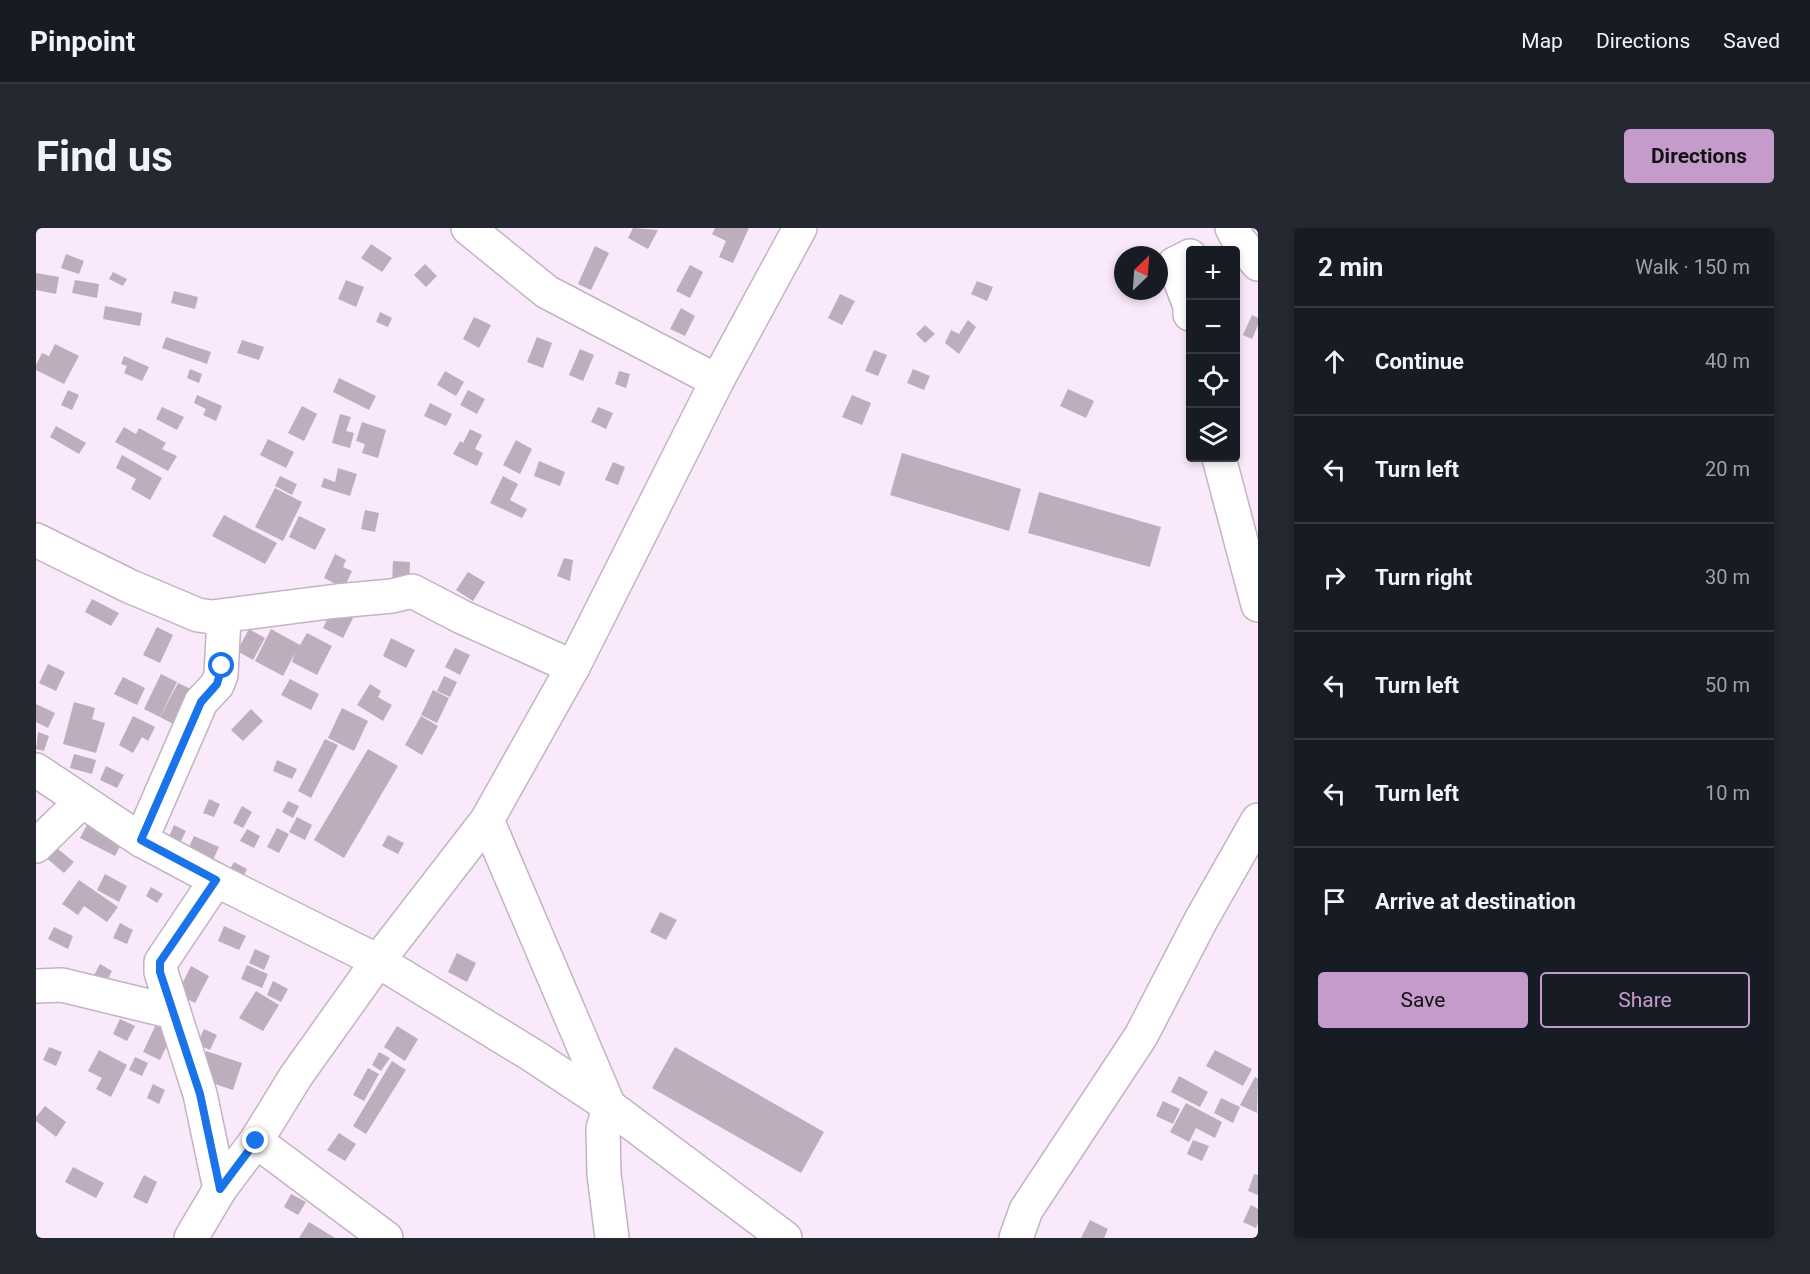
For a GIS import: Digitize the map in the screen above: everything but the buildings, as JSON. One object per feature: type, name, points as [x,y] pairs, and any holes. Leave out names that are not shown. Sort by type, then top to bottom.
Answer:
[{"type":"street","points":[[468,228],[547,292],[717,381]]},
{"type":"street","points":[[191,1238],[220,1189],[256,1141],[296,1076],[378,961],[487,820],[573,668],[717,381],[800,228]]},
{"type":"street","points":[[1214,246],[1235,234],[1258,264]]},
{"type":"street","points":[[1186,258],[1174,264],[1186,296]]},
{"type":"street","points":[[1221,462],[1258,605]]},
{"type":"street","points":[[36,540],[129,586],[198,615],[212,617],[392,596],[412,591],[462,617],[573,668]]},
{"type":"street","points":[[141,840],[201,702],[217,684],[221,675],[224,617]]},
{"type":"street","points":[[36,770],[141,840],[378,961],[532,1055],[609,1106],[784,1238]]},
{"type":"street","points":[[36,846],[82,801]]},
{"type":"street","points":[[487,820],[609,1106],[603,1129],[603,1163],[612,1238]]},
{"type":"street","points":[[1016,1238],[1026,1210],[1142,1036],[1201,920],[1258,820]]},
{"type":"street","points":[[216,880],[160,962],[160,972],[200,1094],[220,1189]]},
{"type":"street","points":[[36,986],[62,985],[172,1012]]},
{"type":"street","points":[[256,1141],[386,1238]]},
{"type":"route","points":[[222,666],[217,684],[201,702],[141,840],[216,880],[160,962],[160,972],[200,1094],[220,1189],[256,1141]]}]
